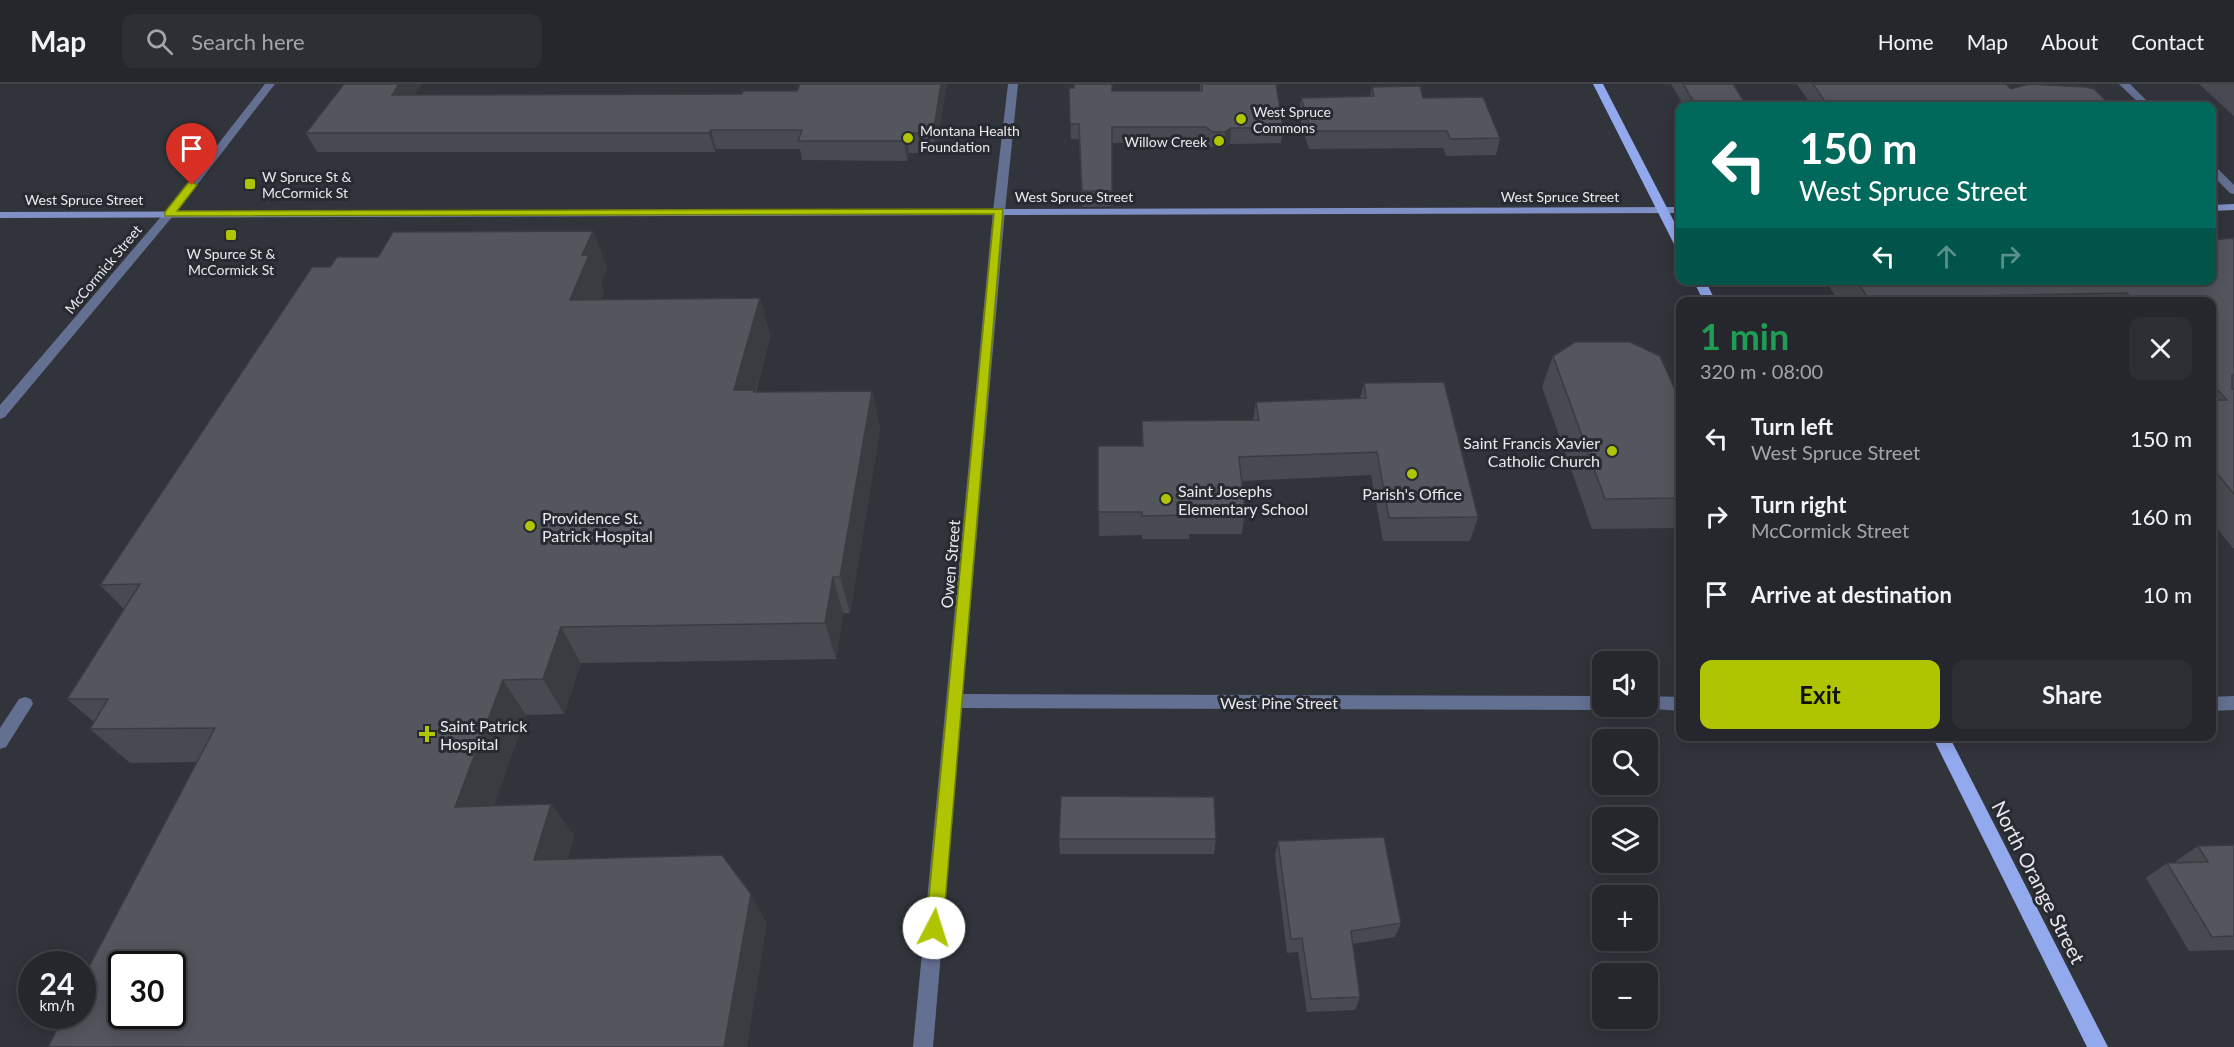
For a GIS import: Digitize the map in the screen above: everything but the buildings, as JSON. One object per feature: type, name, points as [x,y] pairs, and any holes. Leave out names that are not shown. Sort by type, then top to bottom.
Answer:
[{"type":"main road","points":[[1598,84],[1676,236]]},
{"type":"main road","points":[[2216,208],[2234,207]]},
{"type":"main road","name":"West Spruce Street","points":[[0,215],[1676,210]]},
{"type":"main road","name":"North Orange Street","points":[[1943,741],[2098,1047]]},
{"type":"street","name":"McCormick Street","points":[[0,414],[169,214],[270,84]]},
{"type":"street","name":"Owen Street","points":[[923,1047],[999,211],[1013,84]]},
{"type":"street","points":[[2124,84],[2143,102]]},
{"type":"street","points":[[2216,173],[2234,191]]},
{"type":"street","name":"West Pine Street","points":[[955,701],[1592,703]]},
{"type":"street","points":[[2216,704],[2234,703]]},
{"type":"street","points":[[0,742],[25,704]]},
{"type":"street","points":[[1658,704],[1676,704]]},
{"type":"place","name":"West Spruce Commons","points":[[1241,119]]},
{"type":"place","name":"Montana Health Foundation","points":[[908,138]]},
{"type":"place","name":"Willow Creek","points":[[1219,141]]},
{"type":"place","name":"W Spruce St & McCormick St","points":[[250,184]]},
{"type":"place","name":"W Spurce St & McCormick St","points":[[231,235]]},
{"type":"place","name":"Saint Francis Xavier Catholic Church","points":[[1612,451]]},
{"type":"place","name":"Parish's Office","points":[[1412,474]]},
{"type":"place","name":"Saint Josephs Elementary School","points":[[1166,499]]},
{"type":"place","name":"Providence St. Patrick Hospital","points":[[530,526]]},
{"type":"place","name":"Saint Patrick Hospital","points":[[427,734]]},
{"type":"route","points":[[192,185],[169,214],[999,211],[934,928]]}]
